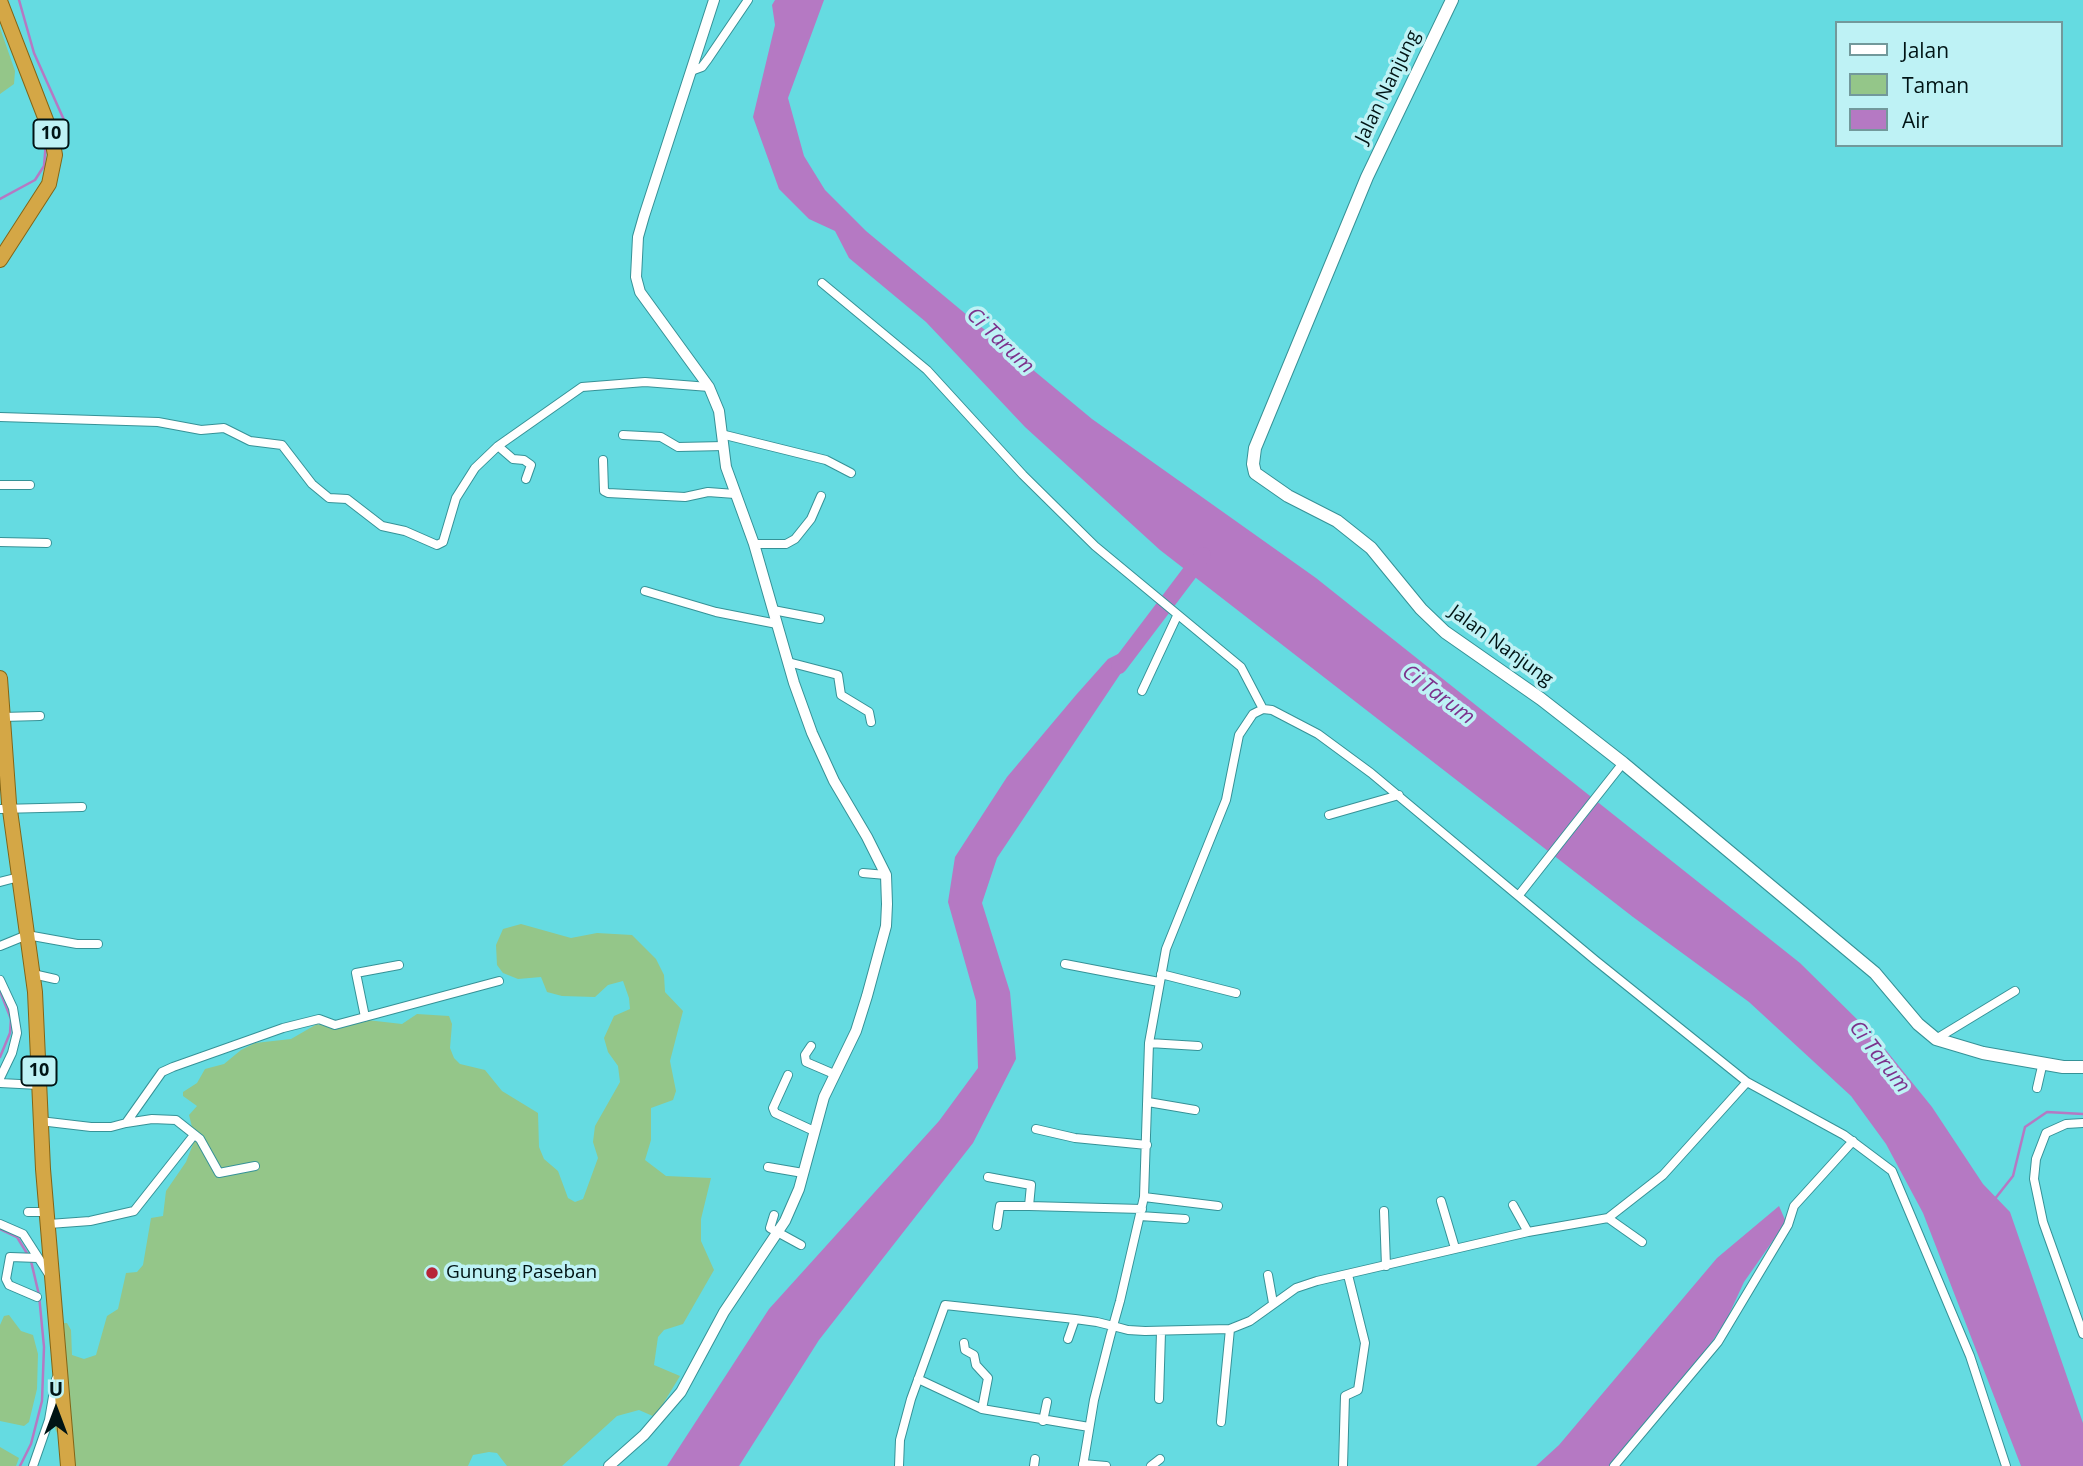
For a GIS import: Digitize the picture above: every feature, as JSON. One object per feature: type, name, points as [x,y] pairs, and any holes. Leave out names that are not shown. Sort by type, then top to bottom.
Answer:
[{"type":"highway","name":"10","points":[[0,1],[51,133],[55,155],[49,184],[0,260]]},
{"type":"highway","name":"10","points":[[0,678],[5,809],[19,877],[33,974],[40,1121],[58,1370],[68,1466]]},
{"type":"main road","name":"Jalan Nanjung","points":[[1452,0],[1383,138],[1253,455],[1252,464],[1260,480],[1337,521],[1371,548],[1407,594],[1445,632],[1541,699],[1623,763],[1875,973],[1918,1024],[1936,1039],[1983,1053],[2083,1067]]},
{"type":"street","points":[[609,1466],[660,1419],[686,1385],[724,1312],[785,1221],[834,1074],[856,1031],[886,926],[886,875],[811,733],[754,544],[726,467],[724,440],[709,387],[655,316],[640,292],[635,270],[644,216],[714,0]]},
{"type":"street","points":[[691,71],[702,67],[748,0]]},
{"type":"street","points":[[822,283],[927,370],[1023,475],[1095,546],[1152,596],[1241,667],[1263,709],[1318,734],[1399,795],[1747,1082],[1853,1141],[1892,1171],[1970,1356],[2006,1466]]},
{"type":"street","points":[[0,417],[159,422],[201,430],[224,428],[250,441],[282,446],[312,484],[329,498],[347,499],[382,526],[411,533],[438,545],[443,542],[461,488],[475,468],[498,446],[587,385],[645,382],[709,387]]},
{"type":"street","points":[[624,435],[661,437],[678,447],[724,440],[826,460],[850,472]]},
{"type":"street","points":[[498,446],[513,459],[524,460],[531,466],[526,479]]},
{"type":"street","points":[[603,460],[604,491],[608,493],[685,497],[708,492],[735,494]]},
{"type":"street","points":[[0,485],[30,485]]},
{"type":"street","points":[[754,544],[786,544],[795,539],[811,519],[821,496]]},
{"type":"street","points":[[0,542],[47,543]]},
{"type":"street","points":[[645,591],[716,612],[777,624]]},
{"type":"street","points":[[773,610],[820,620]]},
{"type":"street","points":[[1142,691],[1177,616]]},
{"type":"street","points":[[788,662],[838,675],[841,695],[869,712],[870,722]]},
{"type":"street","points":[[1107,1466],[1083,1465],[1089,1427],[1144,1196],[1149,1043],[1160,978],[1172,931],[1226,800],[1239,735],[1245,721],[1263,709]]},
{"type":"street","points":[[2,717],[40,716]]},
{"type":"street","points":[[1519,895],[1623,763]]},
{"type":"street","points":[[1329,815],[1399,795]]},
{"type":"street","points":[[5,809],[82,807]]},
{"type":"street","points":[[863,873],[886,875]]},
{"type":"street","points":[[0,883],[19,877]]},
{"type":"street","points":[[0,946],[27,935],[77,944],[98,943]]},
{"type":"street","points":[[1065,964],[1236,993]]},
{"type":"street","points":[[365,1017],[356,973],[399,965]]},
{"type":"street","points":[[33,974],[55,979]]},
{"type":"street","points":[[0,980],[13,1008],[17,1033],[0,1080],[39,1085]]},
{"type":"street","points":[[126,1123],[162,1072],[173,1067],[283,1028],[320,1019],[335,1025],[499,981]]},
{"type":"street","points":[[1936,1039],[2015,991]]},
{"type":"street","points":[[1149,1043],[1198,1046]]},
{"type":"street","points":[[811,1046],[805,1055],[806,1062],[834,1074]]},
{"type":"street","points":[[2037,1088],[2043,1062]]},
{"type":"street","points":[[788,1075],[773,1108],[775,1113],[814,1131]]},
{"type":"street","points":[[899,1466],[901,1433],[946,1305],[1161,1332],[1230,1329],[1250,1321],[1296,1288],[1455,1248],[1608,1218],[1663,1175],[1747,1082]]},
{"type":"street","points":[[1148,1102],[1195,1110]]},
{"type":"street","points":[[40,1121],[111,1127],[152,1119],[176,1120],[200,1139],[219,1173],[255,1166]]},
{"type":"street","points":[[2083,1123],[2066,1124],[2046,1133],[2036,1159],[2034,1179],[2043,1222],[2083,1334]]},
{"type":"street","points":[[1036,1129],[1075,1138],[1147,1146]]},
{"type":"street","points":[[28,1212],[48,1218],[90,1221],[134,1211],[194,1135]]},
{"type":"street","points":[[1614,1466],[1718,1342],[1750,1283],[1788,1225],[1794,1206],[1853,1141]]},
{"type":"street","points":[[768,1167],[803,1173]]},
{"type":"street","points":[[988,1177],[1031,1185],[1030,1206]]},
{"type":"street","points":[[1144,1196],[1217,1206]]},
{"type":"street","points":[[1441,1201],[1455,1248]]},
{"type":"street","points":[[1513,1205],[1528,1232]]},
{"type":"street","points":[[997,1226],[1000,1206],[1141,1213],[1185,1219]]},
{"type":"street","points":[[1384,1211],[1386,1266]]},
{"type":"street","points":[[785,1221],[770,1214],[770,1228],[801,1245]]},
{"type":"street","points":[[1608,1218],[1642,1242]]},
{"type":"street","points":[[0,1224],[23,1234],[32,1258],[52,1278]]},
{"type":"street","points":[[32,1258],[9,1259],[7,1282],[37,1297]]},
{"type":"street","points":[[1268,1275],[1273,1303]]},
{"type":"street","points":[[1343,1466],[1345,1396],[1357,1390],[1365,1343],[1348,1275]]},
{"type":"street","points":[[1068,1339],[1074,1319]]},
{"type":"street","points":[[1221,1422],[1230,1329]]},
{"type":"street","points":[[1159,1399],[1161,1332]]},
{"type":"street","points":[[964,1343],[965,1350],[974,1355],[976,1365],[988,1378],[982,1409]]},
{"type":"street","points":[[33,1466],[49,1420],[58,1370]]},
{"type":"street","points":[[918,1379],[982,1409],[1089,1427]]},
{"type":"street","points":[[1043,1420],[1047,1402]]},
{"type":"street","points":[[1151,1466],[1160,1459]]},
{"type":"green space","points":[[0,28],[15,71],[14,84],[0,94]]},
{"type":"green space","points":[[521,924],[571,938],[597,933],[632,935],[656,959],[664,975],[665,992],[683,1011],[670,1061],[676,1091],[673,1100],[651,1108],[651,1140],[645,1160],[666,1176],[711,1178],[701,1219],[701,1241],[714,1270],[683,1324],[664,1330],[658,1337],[654,1365],[680,1376],[655,1417],[639,1410],[617,1416],[562,1466],[507,1466],[497,1453],[489,1452],[473,1455],[468,1466],[69,1466],[70,1458],[55,1429],[61,1323],[67,1323],[71,1330],[72,1355],[84,1359],[96,1355],[107,1316],[118,1309],[126,1273],[137,1272],[143,1265],[151,1218],[163,1216],[166,1191],[186,1162],[195,1139],[189,1115],[197,1106],[183,1096],[183,1092],[197,1083],[205,1069],[224,1064],[241,1050],[255,1043],[291,1039],[317,1024],[338,1029],[367,1020],[402,1024],[417,1014],[449,1016],[452,1024],[450,1048],[454,1058],[460,1064],[485,1070],[502,1091],[538,1113],[539,1147],[544,1159],[558,1171],[568,1198],[575,1202],[583,1199],[598,1158],[593,1142],[595,1126],[620,1082],[618,1066],[608,1052],[604,1038],[614,1016],[630,1009],[629,998],[623,981],[608,985],[595,997],[562,996],[547,992],[541,977],[518,979],[503,973],[497,965],[496,945],[503,929]]},
{"type":"green space","points":[[9,1315],[21,1331],[33,1335],[38,1354],[37,1389],[29,1422],[24,1426],[0,1421],[0,1325],[4,1316]]},
{"type":"green space","points":[[0,1447],[19,1458],[16,1466],[0,1466]]},
{"type":"water","name":"Ci Tarum","points":[[775,0],[824,0],[788,98],[804,156],[825,190],[866,231],[1092,419],[1316,578],[1800,963],[1877,1039],[1932,1107],[1983,1184],[2010,1212],[2083,1423],[2083,1466],[2021,1466],[1923,1213],[1886,1144],[1851,1096],[1749,1002],[1633,917],[1160,550],[1025,427],[926,322],[849,258],[835,231],[809,219],[779,189],[753,117],[775,25],[772,5]]},
{"type":"water","points":[[1130,648],[1133,655],[997,858],[982,903],[1010,992],[1016,1059],[973,1143],[819,1340],[739,1466],[667,1466],[769,1309],[939,1121],[978,1068],[976,1001],[948,902],[955,857],[1007,777],[1108,659]]},
{"type":"water","points":[[1779,1206],[1786,1222],[1744,1282],[1726,1321],[1705,1352],[1609,1466],[1536,1466],[1559,1445],[1717,1258]]},
{"type":"waterway","points":[[19,0],[34,53],[64,120],[64,128],[59,131]]},
{"type":"waterway","points":[[0,199],[35,180],[44,166],[46,142]]},
{"type":"waterway","points":[[1119,666],[1203,555]]},
{"type":"waterway","points":[[0,991],[11,1019],[10,1033],[0,1057]]},
{"type":"waterway","points":[[1994,1200],[2013,1176],[2025,1127],[2047,1112],[2083,1114]]},
{"type":"waterway","points":[[0,1229],[17,1237],[28,1255]]},
{"type":"waterway","points":[[20,1466],[31,1444],[42,1401],[44,1347],[39,1295],[31,1261]]},
{"type":"place","name":"Gunung Paseban","points":[[432,1273]]}]
